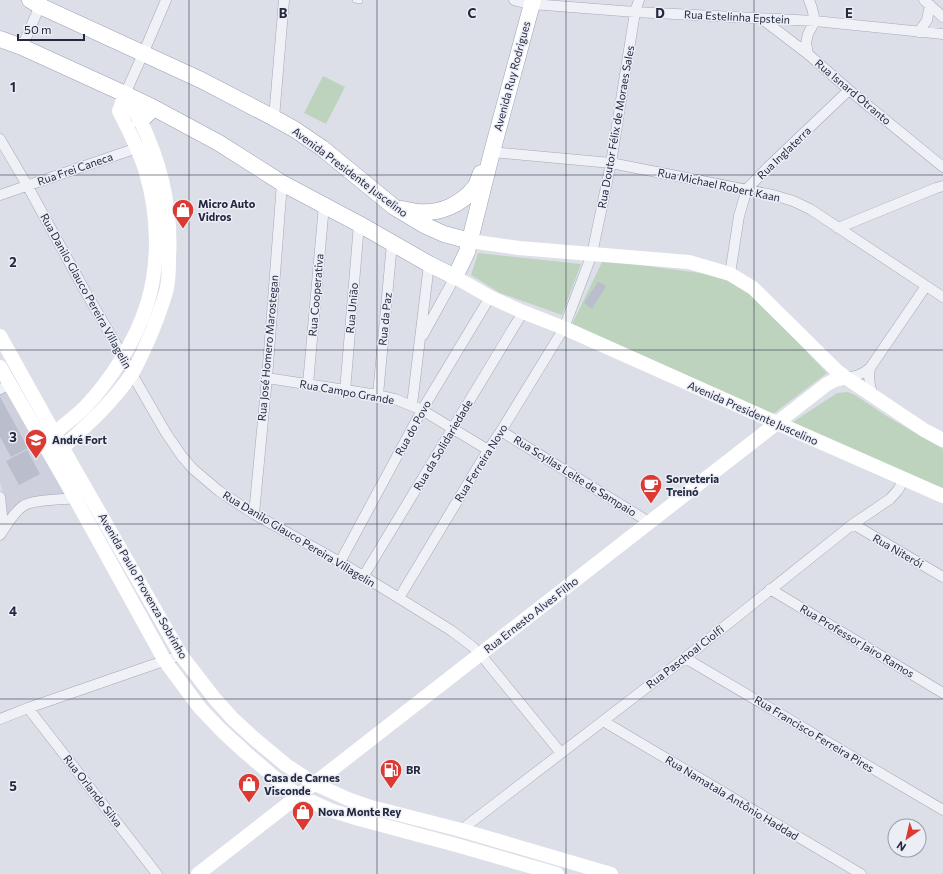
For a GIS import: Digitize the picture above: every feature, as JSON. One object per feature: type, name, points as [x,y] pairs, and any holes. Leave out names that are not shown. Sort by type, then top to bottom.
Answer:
[{"type":"main road","name":"Avenida Presidente Juscelino","points":[[37,2],[143,54],[201,80],[294,129],[319,146],[394,207],[424,225],[444,234],[470,241],[519,248],[689,262],[730,274],[753,288],[836,370],[924,430],[943,440]]},
{"type":"main road","name":"Avenida Ruy Rodrigues","points":[[455,277],[468,252],[492,152],[532,2]]},
{"type":"main road","name":"Avenida Presidente Juscelino","points":[[0,39],[22,47],[154,108],[218,143],[282,183],[360,224],[490,297],[564,328],[943,496]]},
{"type":"main road","points":[[43,442],[84,408],[104,385],[135,334],[148,304],[155,268],[156,235],[153,205],[146,173],[140,121],[125,94]]},
{"type":"main road","points":[[51,456],[62,448],[99,413],[132,374],[146,346],[161,308],[167,287],[170,244],[165,191],[158,167],[120,112],[125,94]]},
{"type":"main road","points":[[140,121],[154,108]]},
{"type":"main road","name":"Avenida Ruy Rodrigues","points":[[394,207],[417,212],[432,212],[453,206],[461,201],[476,186],[492,152]]},
{"type":"main road","name":"Avenida Paulo Provenza Sobrinho","points":[[0,336],[62,448],[181,655],[215,699],[233,719],[256,740],[286,765],[315,784],[348,799],[611,874]]},
{"type":"main road","name":"Avenida Paulo Provenza Sobrinho","points":[[0,367],[5,387],[43,442],[165,661],[200,708],[246,753],[274,777],[300,796],[330,810],[557,874]]},
{"type":"main road","name":"Rua Ernesto Alves Filho","points":[[198,874],[827,384],[845,377]]},
{"type":"street","points":[[125,94],[166,0]]},
{"type":"street","points":[[274,118],[284,0]]},
{"type":"street","name":"Rua Estelinha Epstein","points":[[514,0],[635,12],[815,21],[943,34]]},
{"type":"street","name":"Rua Doutor Félix de Moraes Sales","points":[[592,254],[611,163],[635,12],[640,0]]},
{"type":"street","points":[[808,54],[806,42],[808,34],[815,21],[809,0]]},
{"type":"street","name":"Avenida Presidente Juscelino","points":[[22,47],[37,2]]},
{"type":"street","points":[[927,3],[943,17]]},
{"type":"street","points":[[920,32],[927,20],[927,3]]},
{"type":"street","name":"Rua Isnard Otranto","points":[[762,18],[808,54],[849,90],[943,167]]},
{"type":"street","name":"Rua Inglaterra","points":[[730,274],[739,216],[747,189],[768,166],[849,90]]},
{"type":"street","name":"Rua Danilo Glauco Pereira Villagelin","points":[[0,138],[166,433],[181,455],[193,469],[219,492],[399,598],[473,647],[561,754]]},
{"type":"street","name":"Rua Frei Caneca","points":[[0,195],[144,147]]},
{"type":"street","name":"Rua Michael Robert Kaan","points":[[492,152],[611,163],[747,189],[793,201],[810,209],[943,297]]},
{"type":"street","name":"Rua José Homero Marostegan","points":[[254,514],[267,378],[282,183]]},
{"type":"street","points":[[838,228],[943,186]]},
{"type":"street","name":"Rua Cooperativa","points":[[308,384],[324,205]]},
{"type":"street","name":"Rua União","points":[[345,391],[360,224]]},
{"type":"street","name":"Rua da Paz","points":[[378,395],[392,243]]},
{"type":"street","points":[[564,328],[592,254]]},
{"type":"street","name":"Rua do Povo","points":[[412,406],[429,264]]},
{"type":"street","points":[[420,341],[455,277]]},
{"type":"street","name":"Rua Ernesto Alves Filho","points":[[845,377],[861,374],[870,368],[926,286]]},
{"type":"street","name":"Rua do Povo","points":[[340,562],[422,410],[490,297]]},
{"type":"street","name":"Rua da Solidariedade","points":[[363,577],[523,312]]},
{"type":"street","name":"Rua Ferreira Novo","points":[[399,598],[488,450],[564,328]]},
{"type":"street","points":[[870,368],[869,380],[874,396]]},
{"type":"street","name":"Rua Campo Grande","points":[[267,378],[395,399],[422,410],[488,450]]},
{"type":"street","name":"Rua Scyllas Leite de Sampaio","points":[[501,431],[649,522]]},
{"type":"street","name":"Rua Paschoal Ciolfi","points":[[461,830],[685,658],[853,524],[890,499],[898,490],[904,479]]},
{"type":"street","points":[[0,497],[2,515],[0,530]]},
{"type":"street","points":[[0,535],[13,516],[24,506],[33,502],[75,498]]},
{"type":"street","name":"Rua Niterói","points":[[853,524],[943,577]]},
{"type":"street","name":"Rua Professor Jairo Ramos","points":[[770,589],[943,693]]},
{"type":"street","points":[[0,719],[181,655]]},
{"type":"street","name":"Rua Francisco Ferreira Pires","points":[[685,658],[943,810]]},
{"type":"street","name":"Rua Orlando Silva","points":[[28,708],[158,874]]},
{"type":"street","name":"Rua Namatala Antônio Haddad","points":[[603,721],[861,874]]},
{"type":"shaded area","points":[[10,387],[68,495],[26,501],[3,527],[4,497],[0,482],[0,392]]},
{"type":"green space","points":[[323,76],[345,87],[326,124],[304,113]]},
{"type":"green space","points":[[478,253],[581,264],[562,315],[500,293],[471,275]]},
{"type":"green space","points":[[603,260],[715,275],[733,282],[753,295],[827,373],[773,414],[572,324]]},
{"type":"green space","points":[[848,392],[943,449],[943,489],[790,424],[837,393]]},
{"type":"building","points":[[598,282],[606,286],[592,309],[584,303]]},
{"type":"building","points":[[0,397],[28,448],[11,457],[0,437]]},
{"type":"building","points":[[27,450],[40,474],[19,485],[6,461]]},
{"type":"place","name":"Micro Auto Vidros","points":[[183,230]]},
{"type":"place","name":"André Fort","points":[[36,460]]},
{"type":"place","name":"Sorveteria Treinó","points":[[651,504]]},
{"type":"place","name":"BR","points":[[391,790]]},
{"type":"place","name":"Casa de Carnes Visconde","points":[[249,804]]},
{"type":"place","name":"Nova Monte Rey","points":[[303,832]]}]
